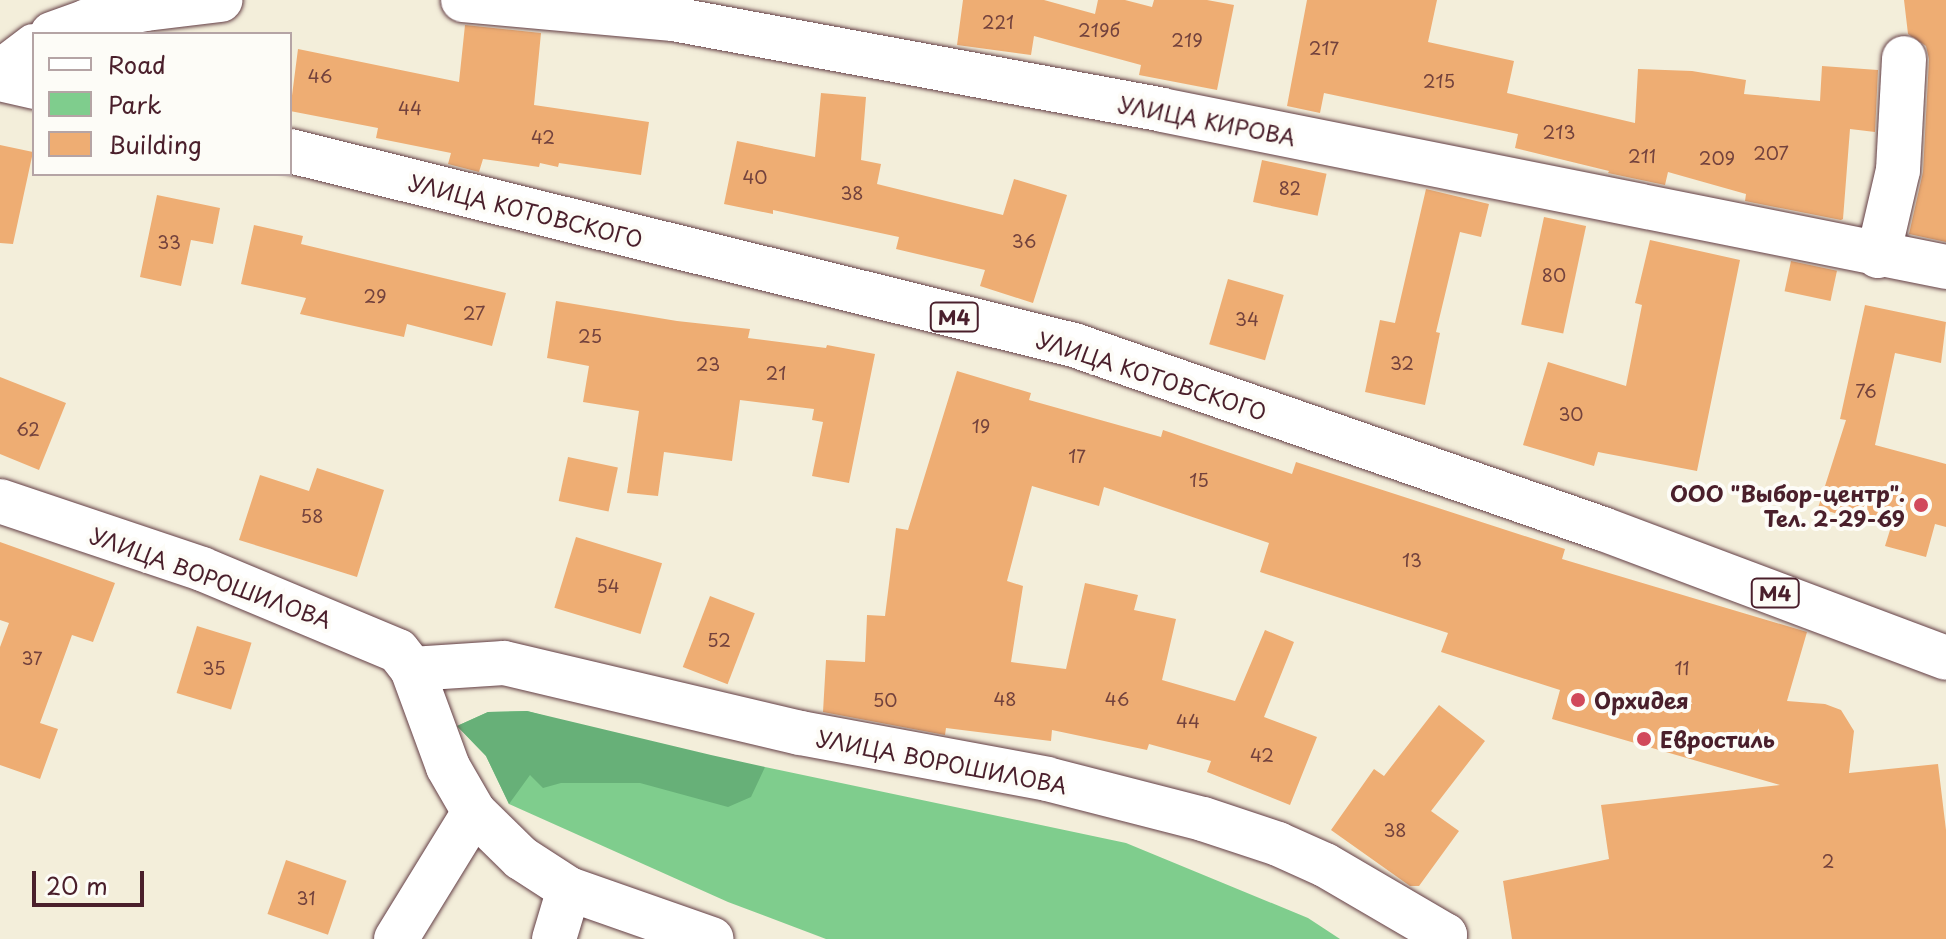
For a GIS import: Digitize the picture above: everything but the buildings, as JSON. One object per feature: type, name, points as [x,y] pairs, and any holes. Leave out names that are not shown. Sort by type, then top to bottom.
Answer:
[{"type":"main road","points":[[57,32],[87,21],[146,9],[220,0]]},
{"type":"main road","name":"УЛИЦА КИРОВА","points":[[463,0],[673,19],[1162,110],[1878,256],[1946,267]]},
{"type":"main road","points":[[0,72],[32,48]]},
{"type":"main road","points":[[1878,256],[1898,170],[1904,58]]},
{"type":"main road","points":[[0,79],[32,87]]},
{"type":"main road","name":"УЛИЦА КОТОВСКОГО","points":[[292,151],[1074,345],[1603,529],[1946,658]]},
{"type":"main road","name":"УЛИЦА ВОРОШИЛОВА","points":[[0,501],[202,569],[378,640],[398,651],[412,669],[448,767],[474,812],[521,858],[569,889],[712,939]]},
{"type":"main road","name":"УЛИЦА ВОРОШИЛОВА","points":[[412,669],[504,663],[800,733],[1047,779],[1203,819],[1278,844],[1325,865],[1445,935],[1444,939]]},
{"type":"main road","points":[[396,939],[474,812]]},
{"type":"main road","points":[[554,939],[569,889]]},
{"type":"green space","points":[[527,711],[749,772],[765,767],[1126,843],[1308,918],[1340,939],[826,939],[728,902],[509,804],[486,756],[457,726],[488,712]]},
{"type":"green space","points":[[527,711],[765,767],[751,797],[728,807],[640,783],[561,783],[543,788],[530,775],[509,804],[486,756],[457,726],[488,712]]},
{"type":"place","name":"ООО \"Выбор-центр\". Тел. 2-29-69","points":[[1921,505]]},
{"type":"place","name":"Орхидея","points":[[1578,700]]},
{"type":"place","name":"Евростиль","points":[[1644,739]]}]
